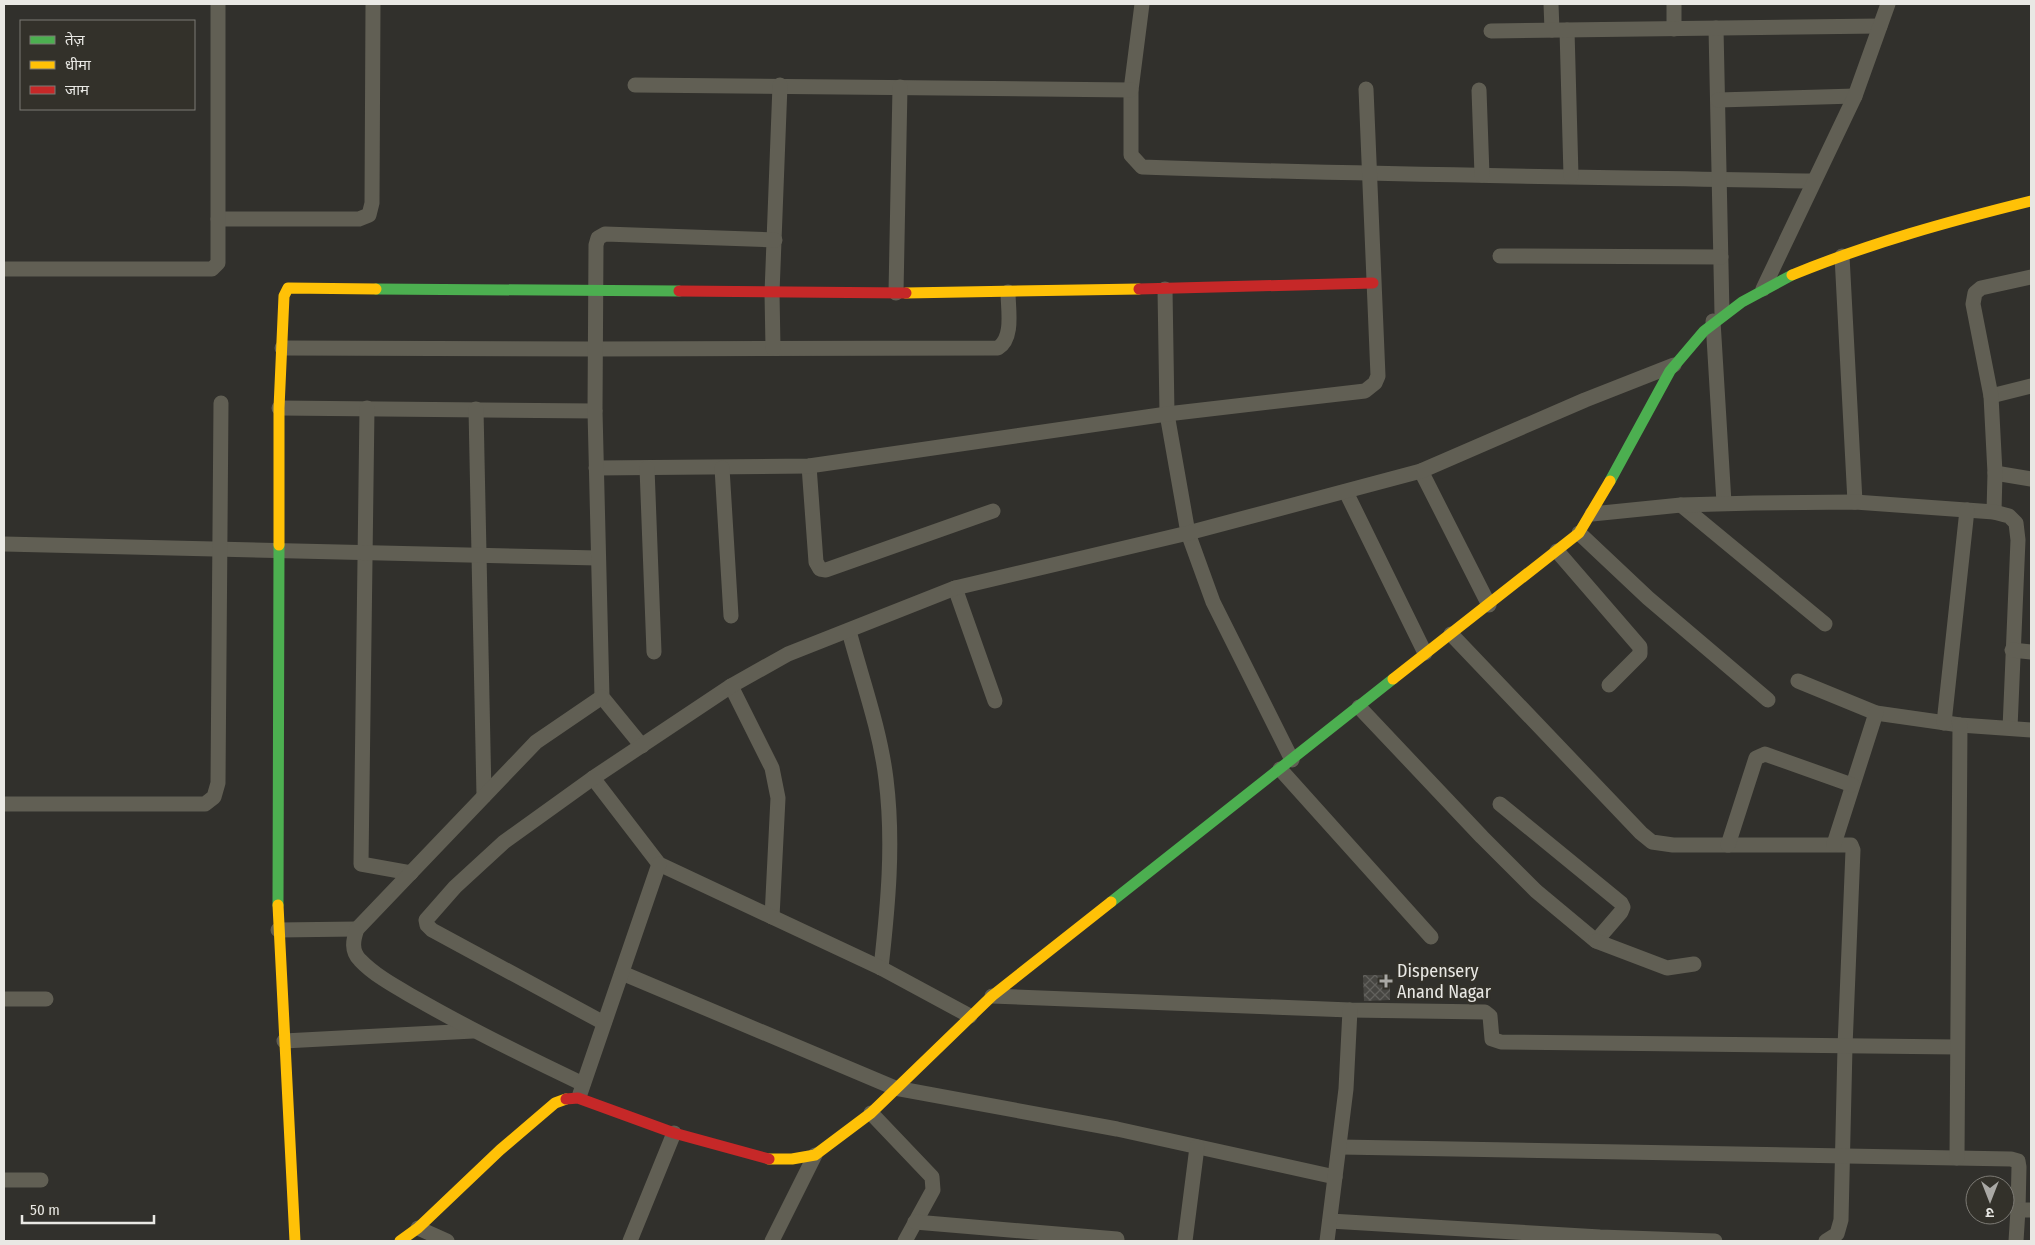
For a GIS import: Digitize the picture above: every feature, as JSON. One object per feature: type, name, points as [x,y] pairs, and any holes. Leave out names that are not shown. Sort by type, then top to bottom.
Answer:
[{"type":"street","points":[[4,269],[212,270],[218,263],[218,4]]},
{"type":"street","points":[[218,219],[359,219],[370,215],[372,203],[373,4]]},
{"type":"street","points":[[1142,4],[1131,90],[1131,155],[1142,167],[1368,175],[1571,176],[1814,181]]},
{"type":"street","points":[[1551,4],[1552,30]]},
{"type":"street","points":[[1674,4],[1674,29]]},
{"type":"street","points":[[1762,289],[1855,96],[1888,4]]},
{"type":"street","points":[[1491,31],[1880,26]]},
{"type":"street","points":[[1716,28],[1721,257],[1718,317],[1724,503]]},
{"type":"street","points":[[1567,30],[1571,176]]},
{"type":"street","points":[[635,85],[1131,90]]},
{"type":"street","points":[[773,348],[772,293],[780,85]]},
{"type":"street","points":[[896,293],[900,87]]},
{"type":"street","points":[[596,468],[809,466],[1166,414],[1364,391],[1371,388],[1378,376],[1368,175],[1366,89]]},
{"type":"street","points":[[1479,90],[1482,175]]},
{"type":"street","points":[[1718,100],[1855,96]]},
{"type":"street","points":[[602,697],[536,742],[357,929],[353,940],[354,950],[360,960],[391,983],[473,1032],[581,1091],[674,1133],[768,1159],[792,1160],[815,1155],[871,1113],[992,996],[1579,533],[1592,514],[1674,365],[1718,317],[1762,289],[1842,256],[1910,233],[2031,201]]},
{"type":"street","points":[[642,746],[602,697],[595,411],[596,245],[598,238],[605,234],[774,240]]},
{"type":"street","points":[[1500,256],[1721,257]]},
{"type":"street","points":[[1842,256],[1855,502]]},
{"type":"street","points":[[1994,512],[1995,473],[1991,396],[1974,304],[1974,293],[1981,288],[2031,276]]},
{"type":"street","points":[[295,1241],[278,930],[280,408],[284,296],[288,288],[896,293],[1165,289],[1373,283]]},
{"type":"street","points":[[1165,289],[1166,414],[1188,533],[1213,602],[1286,764],[1431,937]]},
{"type":"street","points":[[282,348],[998,348],[1005,343],[1008,335],[1008,292]]},
{"type":"street","points":[[604,1023],[432,930],[427,926],[426,920],[455,887],[504,842],[593,778],[731,686],[788,654],[955,588],[1188,533],[1421,471],[1674,365]]},
{"type":"street","points":[[1991,396],[2031,386]]},
{"type":"street","points":[[4,804],[205,804],[214,796],[218,783],[222,403]]},
{"type":"street","points":[[280,408],[595,411]]},
{"type":"street","points":[[367,408],[361,864],[411,873]]},
{"type":"street","points":[[476,409],[484,796]]},
{"type":"street","points":[[809,466],[816,562],[820,569],[826,570],[993,511]]},
{"type":"street","points":[[647,468],[654,652]]},
{"type":"street","points":[[722,468],[731,616]]},
{"type":"street","points":[[1421,471],[1489,605]]},
{"type":"street","points":[[1995,473],[2031,479]]},
{"type":"street","points":[[1346,492],[1425,653]]},
{"type":"street","points":[[1592,514],[1681,505],[1724,503],[1855,502],[1994,512],[2009,516],[2016,523],[2025,542],[2012,650],[2010,728]]},
{"type":"street","points":[[1681,505],[1825,624]]},
{"type":"street","points":[[1944,722],[1967,510]]},
{"type":"street","points":[[1579,533],[1648,598],[1768,700]]},
{"type":"street","points":[[4,544],[598,558]]},
{"type":"street","points":[[1557,551],[1640,647],[1640,654],[1609,685]]},
{"type":"street","points":[[955,588],[995,701]]},
{"type":"street","points":[[849,631],[881,746],[886,778],[891,841],[890,888],[881,968]]},
{"type":"street","points":[[1451,634],[1641,833],[1652,842],[1673,845],[1851,845],[1853,850],[1845,1047],[1841,1220],[1837,1234],[1826,1241]]},
{"type":"street","points":[[2012,650],[2031,652]]},
{"type":"street","points":[[1798,681],[1876,713],[1960,725],[2031,730]]},
{"type":"street","points":[[731,686],[772,768],[776,781],[778,798],[772,917]]},
{"type":"street","points":[[1359,707],[1482,837],[1536,890],[1596,941],[1667,968],[1694,964]]},
{"type":"street","points":[[1834,844],[1876,713]]},
{"type":"street","points":[[1957,1158],[1960,725]]},
{"type":"street","points":[[1728,845],[1756,758],[1759,755],[1765,754],[1852,785]]},
{"type":"street","points":[[593,778],[658,864],[881,968],[970,1016]]},
{"type":"street","points":[[1500,804],[1621,903],[1623,907],[1621,912],[1596,941]]},
{"type":"street","points":[[400,1241],[418,1228],[500,1150],[555,1103],[581,1091],[658,864]]},
{"type":"street","points":[[278,930],[357,929]]},
{"type":"street","points":[[622,973],[895,1088],[1197,1146],[1335,1177]]},
{"type":"street","points":[[992,996],[1350,1010],[1485,1012],[1490,1016],[1492,1039],[1501,1042],[1957,1047]]},
{"type":"street","points":[[4,998],[46,999]]},
{"type":"street","points":[[1327,1241],[1340,1147],[1350,1010]]},
{"type":"street","points":[[284,1041],[473,1032]]},
{"type":"street","points":[[871,1113],[932,1176],[933,1190],[905,1241]]},
{"type":"street","points":[[630,1241],[674,1133]]},
{"type":"street","points":[[1185,1241],[1197,1146]]},
{"type":"street","points":[[1340,1147],[2012,1159],[2018,1161],[2024,1210],[2016,1241]]},
{"type":"street","points":[[772,1241],[815,1155]]},
{"type":"street","points":[[4,1180],[41,1180]]},
{"type":"street","points":[[1330,1220],[1600,1239],[1715,1241]]},
{"type":"street","points":[[915,1222],[1083,1239],[1117,1239]]},
{"type":"street","points":[[418,1228],[446,1241]]},
{"type":"building","points":[[1363,975],[1390,975],[1390,1000],[1364,1001]]},
{"type":"traffic: fast","points":[[1610,481],[1670,371],[1704,331],[1742,302],[1792,275]]},
{"type":"traffic: fast","points":[[376,289],[679,291]]},
{"type":"traffic: fast","points":[[278,905],[279,545]]},
{"type":"traffic: fast","points":[[1111,902],[1393,679]]},
{"type":"traffic: slow","points":[[1792,275],[1821,263],[1910,234],[2031,201]]},
{"type":"traffic: slow","points":[[279,545],[279,408],[284,296],[288,288],[376,289]]},
{"type":"traffic: slow","points":[[906,293],[1139,289]]},
{"type":"traffic: slow","points":[[1393,679],[1579,533],[1610,481]]},
{"type":"traffic: slow","points":[[769,1159],[792,1159],[815,1155],[871,1113],[992,996],[1111,902]]},
{"type":"traffic: slow","points":[[278,905],[295,1241]]},
{"type":"traffic: slow","points":[[400,1241],[418,1228],[500,1150],[555,1103],[566,1099]]},
{"type":"traffic: jam","points":[[1139,289],[1373,283]]},
{"type":"traffic: jam","points":[[679,291],[906,293]]},
{"type":"traffic: jam","points":[[566,1099],[578,1098],[674,1133],[769,1159]]},
{"type":"place","name":"Dispensery Anand Nagar","points":[[1386,981]]}]
